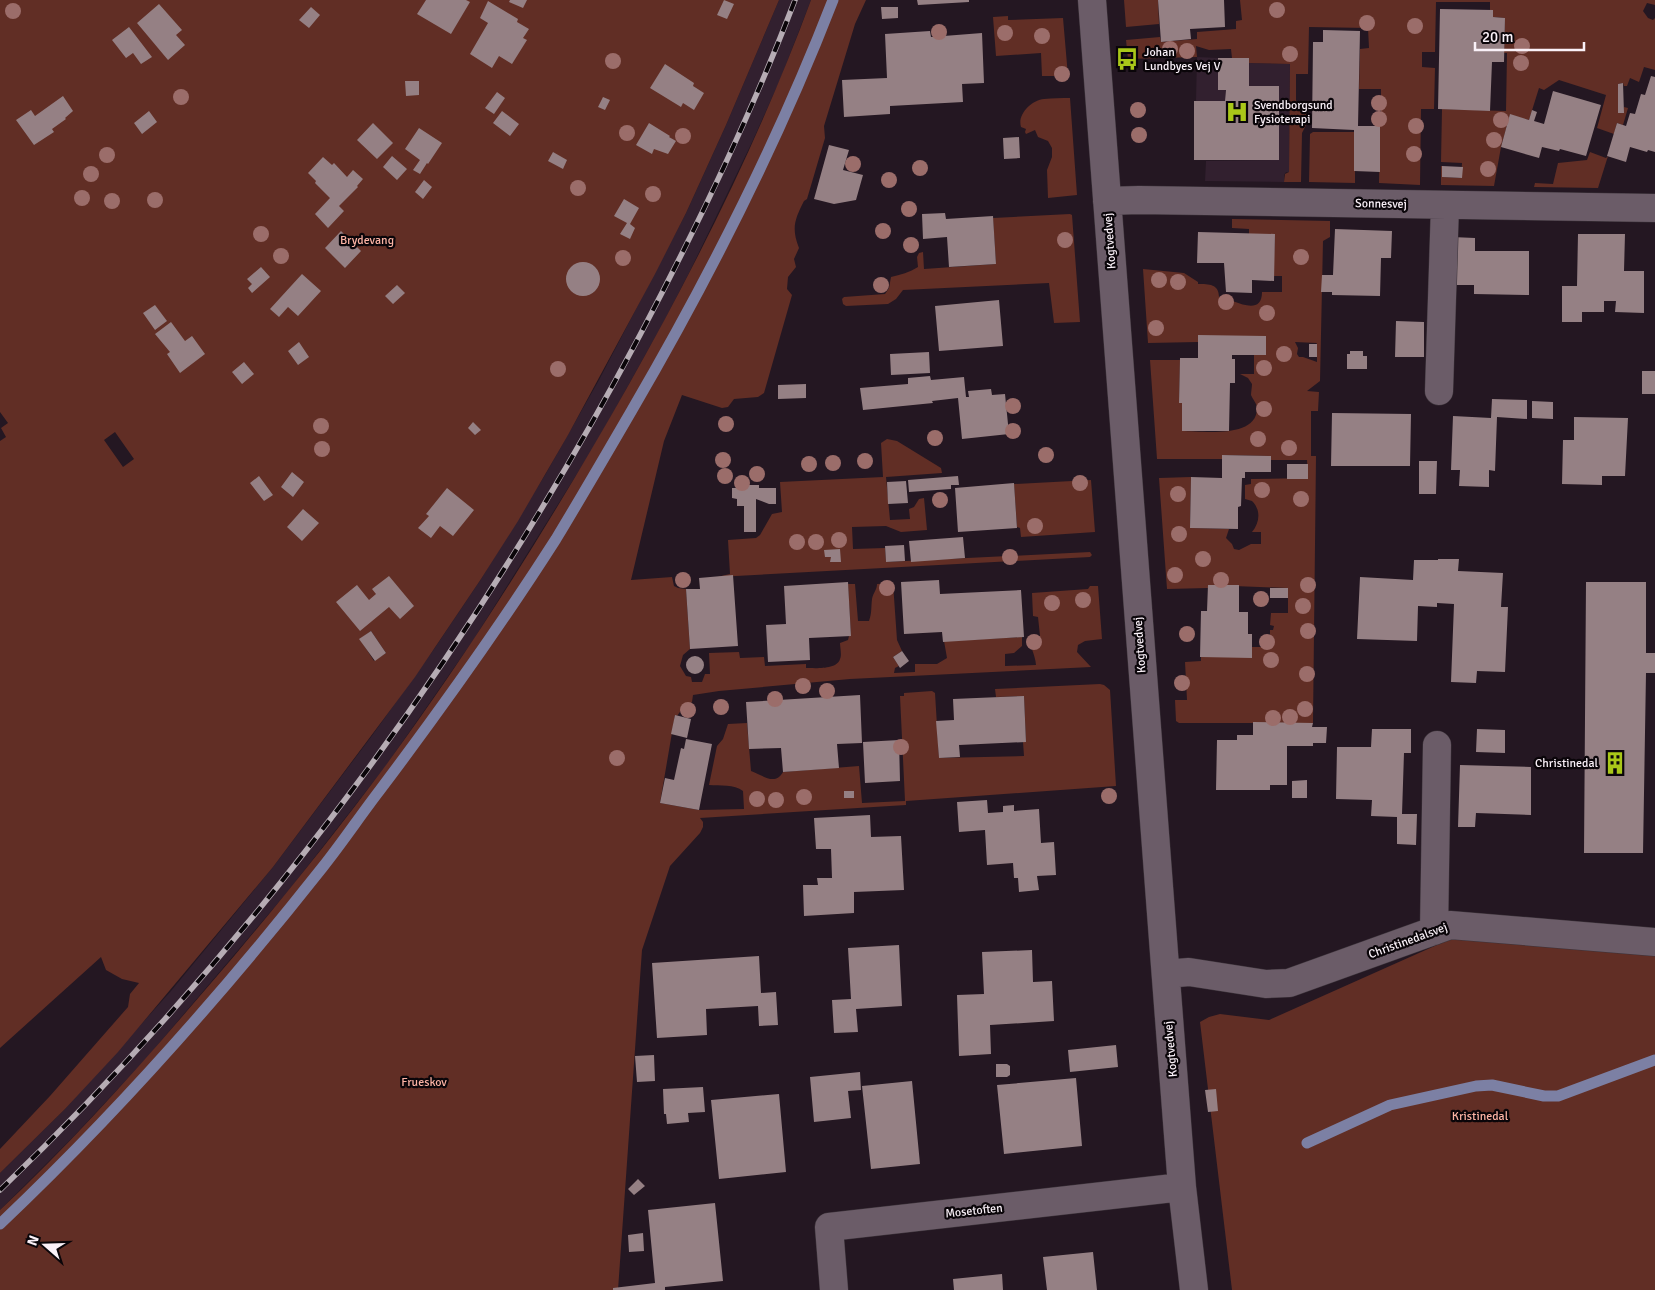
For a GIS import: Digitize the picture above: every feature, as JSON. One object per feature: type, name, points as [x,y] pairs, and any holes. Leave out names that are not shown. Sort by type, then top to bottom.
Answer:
[{"type":"street","name":"Kogtvedvej","points":[[1092,0],[1182,1187],[1194,1290]]},
{"type":"street","name":"Sonnesvej","points":[[1107,201],[1655,208]]},
{"type":"street","points":[[1439,391],[1445,205]]},
{"type":"street","points":[[1434,931],[1437,745]]},
{"type":"street","name":"Christinedalsvej","points":[[1166,974],[1190,972],[1266,984],[1289,983],[1450,925],[1655,942]]},
{"type":"street","name":"Mosetoften","points":[[834,1290],[829,1227],[1182,1187]]},
{"type":"shaded area","points":[[779,0],[811,0],[780,80],[753,140],[690,271],[595,445],[474,639],[385,767],[289,890],[144,1061],[74,1136],[0,1210],[0,1173],[65,1109],[171,991],[273,867],[371,737],[481,579],[545,475],[599,380],[686,213]]},
{"type":"shaded area","points":[[1197,57],[1218,58],[1218,89],[1226,90],[1225,101],[1196,101]]},
{"type":"shaded area","points":[[1249,63],[1290,64],[1289,172],[1286,172],[1284,175],[1284,182],[1205,181],[1206,161],[1279,160],[1279,86],[1249,86]]},
{"type":"green space","name":"Brydevang","points":[[0,0],[779,0],[726,125],[686,213],[655,274],[568,435],[518,521],[481,579],[415,677],[273,867],[118,1052],[65,1109],[0,1173],[0,1149],[50,1096],[128,1007],[130,994],[139,983],[122,979],[106,970],[101,957],[0,1048],[0,441],[6,437],[1,428],[8,423],[0,412]],"holes":[[[115,432],[134,459],[123,467],[104,440]],[[371,631],[386,653],[374,661],[360,639]]]},
{"type":"green space","name":"Frueskov","points":[[811,0],[866,0],[855,24],[824,126],[825,138],[807,199],[804,201],[796,219],[795,235],[799,248],[794,259],[796,267],[788,277],[787,289],[792,295],[764,393],[758,397],[734,399],[728,407],[722,408],[682,395],[664,441],[631,580],[672,577],[674,586],[686,589],[690,649],[683,655],[680,666],[686,676],[691,677],[692,682],[702,682],[705,674],[710,674],[709,653],[739,652],[740,658],[764,657],[765,666],[806,664],[806,668],[825,668],[835,665],[841,657],[840,643],[848,640],[849,636],[851,636],[848,584],[855,584],[858,621],[869,621],[872,599],[877,584],[893,583],[897,640],[902,651],[893,657],[899,666],[895,668],[894,673],[915,672],[915,664],[937,664],[947,658],[944,641],[1022,637],[1022,646],[1014,653],[1005,654],[1005,666],[1036,665],[1029,637],[1040,636],[1038,617],[1033,616],[1032,593],[1088,589],[1090,586],[1098,586],[1102,639],[1085,641],[1078,645],[1077,652],[1091,667],[850,679],[693,695],[692,702],[682,709],[677,716],[675,715],[660,803],[699,810],[744,809],[743,791],[731,786],[709,785],[717,746],[723,739],[728,724],[747,723],[751,771],[763,777],[776,779],[783,772],[859,766],[862,803],[905,801],[900,696],[904,696],[904,693],[932,691],[935,693],[939,758],[1024,756],[1023,742],[1026,742],[1024,696],[996,697],[995,689],[1100,684],[1110,690],[1116,786],[906,801],[906,805],[700,818],[703,822],[703,827],[700,833],[670,866],[642,950],[618,1290],[0,1290],[0,1210],[62,1149],[150,1054],[293,885],[368,789],[419,719],[513,579],[628,386],[704,244],[772,99]]},
{"type":"green space","points":[[1124,0],[1158,0],[1159,24],[1126,27]]},
{"type":"green space","points":[[1240,0],[1655,0],[1655,5],[1647,3],[1643,11],[1648,18],[1653,20],[1655,18],[1655,70],[1644,67],[1639,82],[1630,78],[1627,86],[1624,86],[1623,83],[1618,84],[1618,113],[1623,113],[1624,107],[1628,108],[1623,125],[1617,123],[1614,134],[1597,128],[1606,95],[1559,80],[1544,90],[1539,88],[1529,120],[1510,115],[1501,147],[1494,186],[1441,185],[1441,166],[1442,177],[1461,178],[1462,163],[1441,162],[1442,109],[1506,111],[1507,53],[1504,53],[1505,18],[1493,17],[1490,10],[1490,2],[1436,2],[1435,52],[1422,52],[1422,67],[1435,68],[1434,109],[1421,109],[1420,185],[1379,183],[1380,126],[1385,122],[1381,115],[1381,89],[1359,89],[1360,49],[1369,48],[1368,28],[1309,27],[1308,74],[1296,74],[1296,101],[1303,105],[1308,114],[1302,133],[1301,182],[1284,182],[1285,174],[1289,172],[1290,64],[1249,63],[1249,58],[1232,58],[1231,49],[1209,50],[1196,46],[1197,57],[1128,59],[1126,40],[1160,37],[1161,42],[1197,39],[1197,32],[1236,29],[1236,21],[1242,20]]},
{"type":"green space","points":[[1008,16],[1008,20],[1063,18],[1068,76],[1042,76],[1041,53],[996,56],[993,17]]},
{"type":"green space","points":[[1070,98],[1077,195],[1048,198],[1047,170],[1052,157],[1052,148],[1048,141],[1038,137],[1035,130],[1026,134],[1026,129],[1021,127],[1021,117],[1030,105],[1039,100]]},
{"type":"green space","points":[[1313,132],[1355,132],[1355,183],[1309,182],[1310,134]]},
{"type":"green space","points":[[1590,152],[1606,158],[1608,156],[1598,188],[1534,187],[1535,183],[1553,184],[1558,163],[1587,160]]},
{"type":"green space","points":[[1072,215],[1080,322],[1054,323],[1049,283],[903,290],[896,299],[888,304],[846,306],[843,304],[842,299],[844,297],[885,294],[889,288],[891,277],[918,267],[917,257],[919,253],[923,252],[924,269],[996,264],[993,218]]},
{"type":"green space","points":[[1232,219],[1330,221],[1330,237],[1323,241],[1320,381],[1307,391],[1319,392],[1318,411],[1311,411],[1311,456],[1316,456],[1313,723],[1179,723],[1176,721],[1175,700],[1187,700],[1185,662],[1201,661],[1201,657],[1252,647],[1270,647],[1270,630],[1273,630],[1274,626],[1270,625],[1271,613],[1288,613],[1288,588],[1208,585],[1208,588],[1167,589],[1159,478],[1191,477],[1190,528],[1229,529],[1226,538],[1234,549],[1239,550],[1251,544],[1261,544],[1261,532],[1252,532],[1258,520],[1257,508],[1252,501],[1245,499],[1245,485],[1251,484],[1251,479],[1308,478],[1307,460],[1271,460],[1271,456],[1223,455],[1222,459],[1157,459],[1150,360],[1180,360],[1179,403],[1182,403],[1182,431],[1227,431],[1248,425],[1254,419],[1257,409],[1251,395],[1252,384],[1248,378],[1240,374],[1254,374],[1254,355],[1266,355],[1198,342],[1148,343],[1143,269],[1184,273],[1198,282],[1198,284],[1215,287],[1219,297],[1245,305],[1252,306],[1257,304],[1261,300],[1262,292],[1282,292],[1282,276],[1273,276],[1275,234],[1249,234],[1249,229],[1232,228]],"holes":[[[1295,342],[1317,343],[1309,357],[1317,357],[1317,362],[1299,357],[1297,354],[1298,348]]]},
{"type":"green space","points":[[887,439],[897,441],[941,468],[942,473],[886,477],[890,520],[910,519],[909,509],[914,507],[919,499],[924,498],[927,530],[901,532],[886,526],[852,527],[853,549],[885,548],[886,562],[1090,552],[1092,555],[1090,557],[717,577],[730,574],[728,540],[756,538],[760,535],[772,514],[782,512],[780,482],[883,477],[881,443]]},
{"type":"green space","points":[[1091,480],[1095,532],[1021,537],[1020,528],[1017,527],[1014,484]]},
{"type":"green space","name":"Kristinedal","points":[[1457,936],[1655,955],[1655,1290],[1232,1290],[1200,1022],[1220,1014],[1269,1020]]},
{"type":"building","points":[[426,0],[466,0],[470,2],[451,34],[417,14]]},
{"type":"building","points":[[510,0],[527,0],[523,8],[509,2]]},
{"type":"building","points":[[724,0],[734,4],[727,19],[717,15]]},
{"type":"building","points":[[917,0],[969,0],[969,2],[918,5]]},
{"type":"building","points":[[1158,0],[1224,0],[1225,27],[1190,29],[1191,39],[1161,42]]},
{"type":"building","points":[[488,1],[518,19],[517,22],[529,29],[523,38],[527,40],[512,64],[499,56],[492,68],[470,54],[488,23],[480,18]]},
{"type":"building","points":[[159,4],[182,30],[176,35],[185,45],[168,60],[137,23]]},
{"type":"building","points":[[311,7],[320,15],[309,28],[299,20]]},
{"type":"building","points":[[881,7],[898,7],[898,18],[882,19]]},
{"type":"building","points":[[1440,9],[1493,10],[1493,17],[1505,18],[1504,62],[1492,62],[1490,111],[1438,109]]},
{"type":"building","points":[[129,27],[152,57],[141,64],[133,53],[126,58],[112,40]]},
{"type":"building","points":[[1323,30],[1360,31],[1358,126],[1380,126],[1380,172],[1354,171],[1354,130],[1312,128],[1313,42],[1323,42]]},
{"type":"building","points":[[930,31],[931,37],[982,33],[984,83],[962,84],[963,102],[890,106],[890,114],[844,117],[842,80],[887,78],[885,34]]},
{"type":"building","name":"Svendborgsund Fysioterapi","points":[[1218,58],[1249,58],[1249,86],[1279,86],[1279,160],[1194,160],[1194,101],[1225,101],[1226,90],[1218,90]]},
{"type":"building","points":[[665,64],[694,83],[693,86],[704,93],[694,110],[683,103],[681,107],[650,88]]},
{"type":"building","points":[[1651,76],[1655,77],[1655,152],[1648,150],[1647,152],[1630,147],[1626,162],[1607,156],[1617,123],[1626,126],[1630,113],[1635,114],[1641,94],[1645,95]]},
{"type":"building","points":[[405,81],[419,81],[419,95],[406,96]]},
{"type":"building","points":[[1623,83],[1624,113],[1618,113],[1618,84]]},
{"type":"building","points":[[1553,91],[1601,105],[1586,156],[1560,149],[1559,151],[1542,147],[1539,158],[1501,147],[1510,114],[1529,120],[1532,110],[1537,112],[1534,121],[1544,124]]},
{"type":"building","points":[[497,92],[505,98],[494,114],[485,108]]},
{"type":"building","points":[[63,96],[73,111],[66,119],[52,129],[54,132],[34,145],[16,120],[31,110],[35,116]]},
{"type":"building","points":[[603,97],[610,100],[605,110],[598,107]]},
{"type":"building","points":[[149,111],[157,122],[142,134],[134,123]]},
{"type":"building","points":[[502,111],[519,124],[510,136],[493,123]]},
{"type":"building","points":[[373,123],[393,143],[377,159],[357,140]]},
{"type":"building","points":[[649,123],[676,141],[668,154],[654,149],[652,154],[636,145]]},
{"type":"building","points":[[419,128],[442,143],[420,174],[413,170],[420,160],[405,149]]},
{"type":"building","points":[[1019,137],[1020,158],[1004,159],[1003,138]]},
{"type":"building","points":[[829,145],[849,150],[843,170],[863,175],[856,200],[834,204],[814,199]]},
{"type":"building","points":[[553,152],[567,160],[563,169],[548,161]]},
{"type":"building","points":[[392,156],[407,169],[397,180],[383,167]]},
{"type":"building","points":[[323,157],[332,165],[334,163],[347,177],[353,170],[363,179],[358,187],[339,206],[344,211],[328,228],[315,214],[330,198],[308,173]]},
{"type":"building","points":[[1442,166],[1463,167],[1462,178],[1442,177]]},
{"type":"building","points":[[424,180],[432,187],[423,199],[415,192]]},
{"type":"building","points":[[624,199],[639,208],[630,224],[635,228],[630,239],[620,234],[627,223],[614,216]]},
{"type":"building","points":[[945,213],[946,219],[993,216],[996,264],[949,267],[947,237],[923,239],[922,214]]},
{"type":"building","points":[[1335,229],[1392,231],[1391,258],[1381,258],[1380,296],[1332,295],[1332,292],[1321,292],[1322,275],[1333,275]]},
{"type":"building","points":[[341,231],[361,251],[345,268],[325,248]]},
{"type":"building","points":[[1198,232],[1275,234],[1274,281],[1252,280],[1252,293],[1226,292],[1224,263],[1197,263]]},
{"type":"building","points":[[1578,234],[1625,234],[1624,271],[1644,271],[1644,313],[1615,312],[1616,301],[1604,301],[1604,312],[1582,312],[1582,322],[1562,322],[1562,286],[1577,286]]},
{"type":"building","points":[[1452,237],[1475,238],[1475,251],[1529,251],[1529,295],[1474,294],[1474,285],[1451,285]]},
{"type":"building","points":[[583,262],[595,267],[600,279],[595,291],[583,296],[571,291],[566,279],[571,267]]},
{"type":"building","points":[[261,267],[270,277],[252,293],[248,288],[252,284],[247,279]]},
{"type":"building","points":[[302,274],[321,291],[298,316],[288,307],[279,317],[270,309]]},
{"type":"building","points":[[397,285],[405,293],[393,304],[385,296]]},
{"type":"building","points":[[999,300],[1003,346],[939,351],[935,306]]},
{"type":"building","points":[[155,305],[167,321],[155,330],[143,313]]},
{"type":"building","points":[[1396,321],[1424,322],[1424,357],[1395,357]]},
{"type":"building","points":[[171,322],[185,341],[192,336],[205,354],[180,373],[167,354],[170,352],[155,334]]},
{"type":"building","points":[[1198,335],[1266,336],[1266,355],[1232,355],[1232,359],[1235,359],[1235,383],[1230,383],[1229,431],[1182,431],[1182,403],[1179,403],[1180,358],[1198,358]]},
{"type":"building","points":[[299,342],[309,357],[298,365],[288,351]]},
{"type":"building","points":[[1309,344],[1317,344],[1317,357],[1309,357]]},
{"type":"building","points":[[1350,351],[1363,351],[1363,356],[1367,356],[1367,369],[1347,369],[1347,354],[1350,354]]},
{"type":"building","points":[[929,352],[930,373],[891,375],[890,354]]},
{"type":"building","points":[[244,362],[254,374],[242,384],[232,372]]},
{"type":"building","points":[[1642,371],[1655,371],[1655,394],[1642,394]]},
{"type":"building","points":[[930,376],[931,380],[964,377],[966,397],[969,397],[968,391],[991,389],[992,395],[1005,394],[1009,434],[962,439],[958,398],[932,401],[933,403],[863,410],[860,388],[908,384],[908,378]]},
{"type":"building","points":[[806,384],[806,398],[778,399],[778,385]]},
{"type":"building","points":[[1492,399],[1527,400],[1527,419],[1497,417],[1495,471],[1489,470],[1489,487],[1459,486],[1460,470],[1451,470],[1453,416],[1491,418]]},
{"type":"building","points":[[1532,401],[1553,402],[1553,419],[1532,418]]},
{"type":"building","points":[[1332,413],[1411,414],[1410,466],[1331,466]]},
{"type":"building","points":[[1574,417],[1628,418],[1625,476],[1602,476],[1602,485],[1562,484],[1563,440],[1574,440]]},
{"type":"building","points":[[473,422],[481,430],[475,435],[468,428]]},
{"type":"building","points":[[1222,455],[1271,456],[1271,472],[1245,472],[1245,478],[1242,478],[1241,506],[1238,507],[1238,529],[1190,528],[1191,477],[1222,478]]},
{"type":"building","points":[[1419,461],[1437,461],[1436,494],[1419,494]]},
{"type":"building","points":[[1287,464],[1308,464],[1308,479],[1287,479]]},
{"type":"building","points":[[292,472],[304,482],[293,497],[281,487]]},
{"type":"building","points":[[259,476],[273,495],[264,501],[250,483]]},
{"type":"building","points":[[958,476],[959,485],[951,485],[951,489],[909,492],[908,480]]},
{"type":"building","points":[[906,481],[908,503],[888,504],[887,482]]},
{"type":"building","points":[[1014,483],[1017,528],[958,532],[955,488]]},
{"type":"building","points":[[744,485],[759,485],[759,488],[776,488],[776,504],[769,504],[756,499],[756,532],[744,532],[744,506],[737,506],[737,499],[732,498],[732,488],[743,488]]},
{"type":"building","points":[[447,488],[474,510],[453,536],[440,526],[431,538],[418,528],[429,516],[426,514]]},
{"type":"building","points":[[303,509],[319,523],[302,541],[287,527]]},
{"type":"building","points":[[963,537],[965,558],[911,562],[909,541]]},
{"type":"building","points":[[904,545],[905,561],[886,562],[885,546]]},
{"type":"building","points":[[840,549],[841,562],[830,562],[831,557],[825,557],[824,550]]},
{"type":"building","points":[[1459,559],[1458,571],[1503,573],[1501,607],[1508,607],[1505,672],[1477,671],[1476,683],[1451,682],[1454,604],[1437,603],[1437,607],[1418,606],[1417,641],[1357,639],[1360,577],[1413,580],[1414,560]]},
{"type":"building","points":[[733,575],[738,646],[690,649],[686,589],[700,589],[699,578]]},
{"type":"building","points":[[389,576],[414,606],[400,619],[389,607],[360,631],[336,602],[357,585],[369,600],[376,594],[372,589]]},
{"type":"building","points":[[939,580],[940,594],[1021,590],[1024,637],[943,642],[942,632],[904,634],[901,582]]},
{"type":"building","points":[[848,582],[851,636],[809,638],[810,660],[768,662],[766,625],[786,624],[784,586]]},
{"type":"building","name":"Christinedal","points":[[1586,582],[1646,582],[1646,653],[1655,653],[1655,673],[1646,673],[1643,853],[1584,853]]},
{"type":"building","points":[[1208,585],[1239,585],[1239,612],[1248,612],[1248,634],[1252,634],[1252,658],[1200,657],[1201,611],[1207,611]]},
{"type":"building","points":[[1270,588],[1288,588],[1288,598],[1270,598]]},
{"type":"building","points":[[371,631],[386,653],[375,661],[359,639]]},
{"type":"building","points":[[902,651],[909,661],[900,668],[893,657]]},
{"type":"building","points":[[691,656],[699,656],[704,661],[702,672],[691,674],[686,669],[686,661]]},
{"type":"building","points":[[860,695],[862,743],[837,744],[839,768],[783,772],[781,748],[749,749],[746,702]]},
{"type":"building","points":[[1024,696],[1026,742],[959,745],[960,757],[939,758],[936,721],[954,720],[953,699]]},
{"type":"building","points":[[675,715],[691,719],[687,738],[671,734]]},
{"type":"building","points":[[1253,722],[1313,723],[1312,727],[1327,727],[1326,743],[1313,743],[1313,746],[1287,746],[1287,785],[1270,785],[1270,790],[1216,790],[1217,740],[1237,740],[1237,735],[1253,735]]},
{"type":"building","points":[[1372,729],[1411,729],[1411,753],[1404,753],[1402,814],[1417,814],[1416,845],[1397,844],[1397,817],[1371,816],[1372,800],[1336,799],[1337,747],[1371,747]]},
{"type":"building","points":[[1477,729],[1505,730],[1505,753],[1476,752]]},
{"type":"building","points":[[686,739],[712,744],[699,810],[660,803],[665,778],[674,780],[681,748],[684,749]]},
{"type":"building","points":[[899,740],[900,781],[865,783],[863,742]]},
{"type":"building","points":[[1460,765],[1531,767],[1531,815],[1476,813],[1475,827],[1458,827]]},
{"type":"building","points":[[1307,780],[1307,798],[1292,798],[1292,781]]},
{"type":"building","points":[[844,791],[854,791],[854,798],[844,798]]},
{"type":"building","points":[[987,800],[988,813],[1003,812],[1003,806],[1014,805],[1014,811],[1039,809],[1041,843],[1054,842],[1056,875],[1037,876],[1039,890],[1019,892],[1018,878],[1014,878],[1013,863],[987,865],[985,830],[959,832],[957,802]]},
{"type":"building","points":[[870,815],[871,837],[901,836],[904,890],[854,892],[854,913],[804,916],[803,885],[818,885],[817,878],[832,878],[831,849],[816,849],[814,818]]},
{"type":"building","points":[[899,945],[902,1006],[856,1009],[858,1032],[834,1033],[832,1000],[851,999],[848,948]]},
{"type":"building","points":[[1032,950],[1033,982],[1052,981],[1054,1021],[990,1025],[991,1054],[959,1056],[957,995],[984,994],[982,952]]},
{"type":"building","points":[[759,956],[761,993],[776,992],[778,1025],[759,1026],[758,1006],[706,1009],[707,1035],[657,1038],[652,963]]},
{"type":"building","points":[[1116,1045],[1118,1067],[1070,1072],[1068,1050]]},
{"type":"building","points":[[654,1055],[655,1081],[637,1082],[635,1056]]},
{"type":"building","points":[[996,1064],[1007,1064],[1010,1066],[1010,1075],[1007,1077],[996,1077]]},
{"type":"building","points":[[860,1072],[861,1090],[848,1091],[851,1118],[814,1122],[810,1077]]},
{"type":"building","points":[[1076,1078],[1082,1146],[1004,1154],[997,1085]]},
{"type":"building","points":[[912,1081],[920,1164],[871,1169],[862,1086]]},
{"type":"building","points":[[703,1087],[705,1112],[688,1113],[689,1122],[667,1124],[666,1114],[664,1114],[663,1089]]},
{"type":"building","points":[[1216,1089],[1218,1111],[1208,1112],[1205,1090]]},
{"type":"building","points":[[779,1094],[786,1172],[719,1179],[711,1100]]},
{"type":"building","points":[[638,1179],[645,1186],[634,1195],[628,1189]]},
{"type":"building","points":[[715,1203],[723,1281],[665,1287],[665,1290],[613,1290],[613,1288],[655,1283],[648,1210]]},
{"type":"building","points":[[643,1233],[644,1251],[629,1252],[628,1235]]},
{"type":"building","points":[[1093,1252],[1097,1290],[1047,1290],[1043,1257]]},
{"type":"building","points":[[1002,1274],[1003,1290],[954,1290],[953,1279]]},
{"type":"waterway","points":[[0,1224],[127,1096],[247,961],[329,859],[426,729],[514,603],[556,539],[604,458],[715,260],[766,157],[833,0]]},
{"type":"waterway","points":[[1307,1143],[1390,1105],[1476,1086],[1492,1085],[1544,1096],[1558,1096],[1655,1060]]},
{"type":"railway","points":[[0,1190],[95,1095],[185,996],[272,894],[354,788],[432,679],[505,567],[575,452],[640,335],[742,128],[795,0]]},
{"type":"place","name":"Johan Lundbyes Vej V","points":[[1127,59]]},
{"type":"place","name":"Svendborgsund Fysioterapi","points":[[1237,112]]},
{"type":"place","name":"Christinedal","points":[[1615,763]]}]
